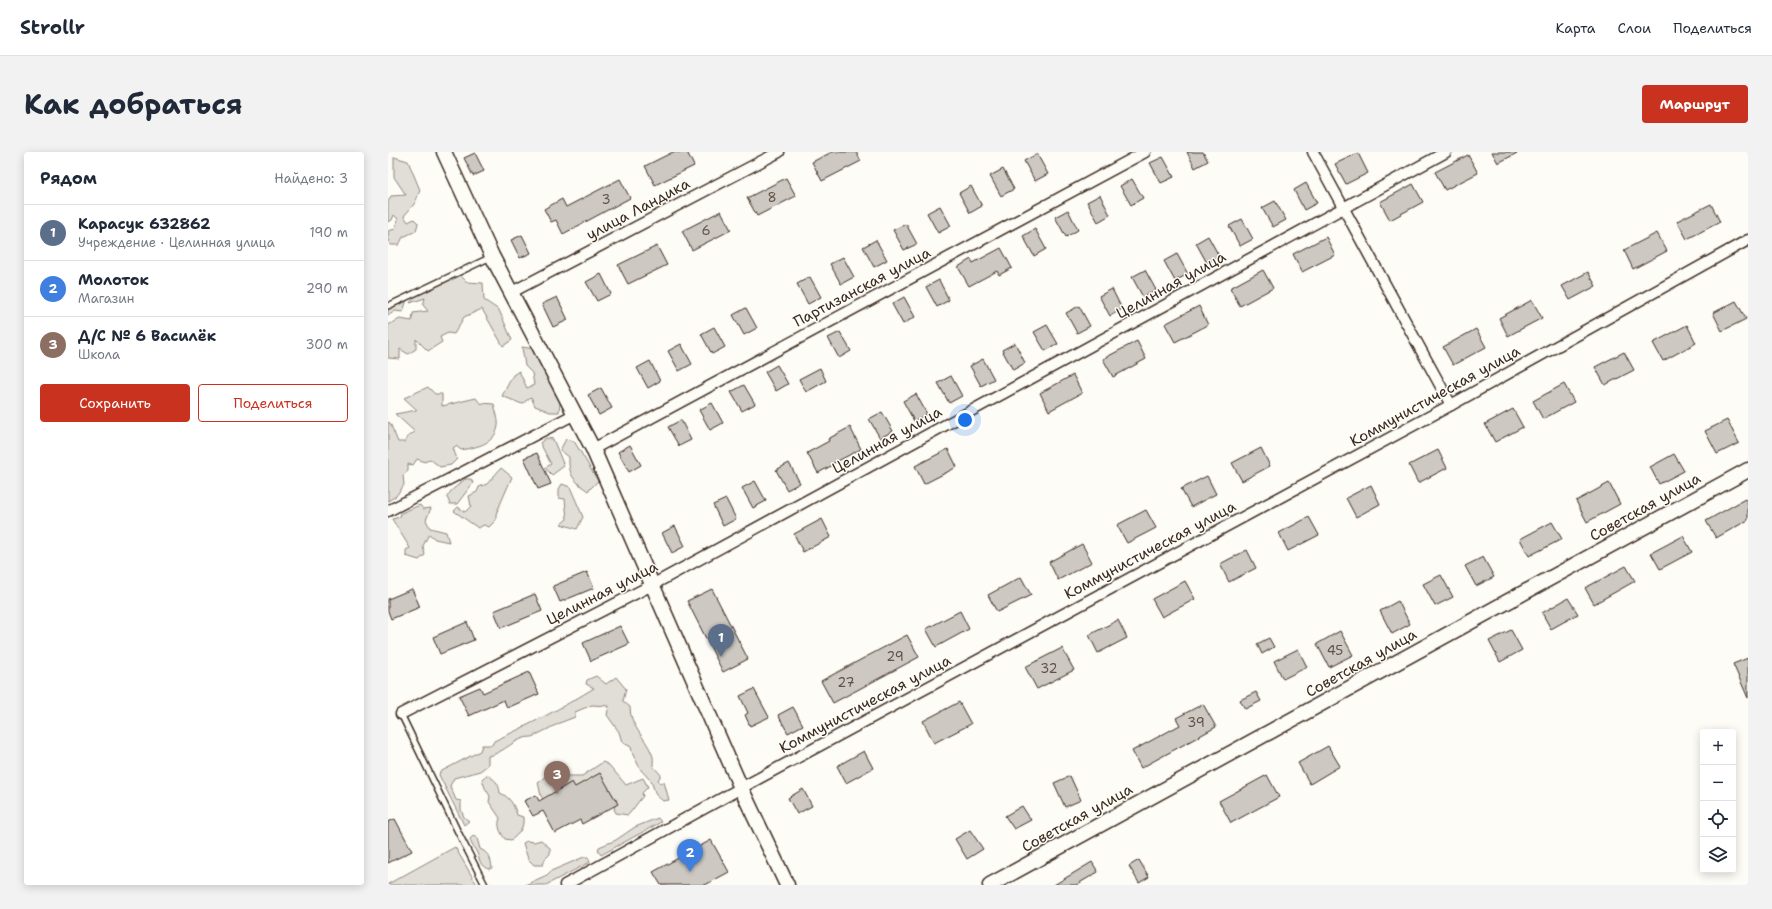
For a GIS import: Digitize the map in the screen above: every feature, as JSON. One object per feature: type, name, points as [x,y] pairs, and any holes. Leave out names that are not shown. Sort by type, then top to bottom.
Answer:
[{"type":"street","points":[[444,152],[492,256],[593,448],[741,788],[787,885]]},
{"type":"street","name":"улица Ландика","points":[[512,292],[779,152]]},
{"type":"street","name":"Партизанская улица","points":[[593,448],[1145,152]]},
{"type":"street","points":[[1313,152],[1451,405]]},
{"type":"street","name":"Целинная улица","points":[[401,714],[652,585],[1446,152]]},
{"type":"street","name":"Коммунистическая улица","points":[[565,885],[741,788],[1451,405],[1748,240]]},
{"type":"street","points":[[388,511],[575,414]]},
{"type":"street","name":"Советская улица","points":[[990,885],[1748,470]]},
{"type":"lane","points":[[388,306],[492,256]]},
{"type":"lane","points":[[401,714],[456,830],[485,885]]},
{"type":"shaded area","points":[[394,157],[408,161],[420,190],[415,203],[404,216],[408,222],[414,219],[418,223],[416,231],[403,237],[399,245],[390,245],[388,231],[395,229],[398,219],[394,215],[392,220],[388,222],[388,202],[391,196],[406,195],[394,177]]},
{"type":"shaded area","points":[[459,274],[467,282],[483,283],[484,300],[499,310],[512,340],[503,346],[482,309],[464,317],[454,334],[448,333],[440,337],[442,342],[428,351],[416,339],[416,349],[408,354],[400,349],[400,359],[388,358],[388,325],[400,319],[412,321],[413,313],[428,311],[423,305],[425,298],[410,303],[420,289]]},
{"type":"shaded area","points":[[408,296],[403,312],[395,311],[388,316],[388,305]]},
{"type":"shaded area","points":[[522,347],[535,349],[561,395],[559,412],[550,412],[535,406],[531,397],[522,404],[502,396],[513,375],[519,371],[527,388],[534,385],[532,373],[525,366]]},
{"type":"shaded area","points":[[428,387],[435,394],[442,394],[442,406],[476,398],[480,403],[494,404],[498,420],[496,432],[489,441],[479,446],[461,450],[456,446],[453,448],[457,459],[451,465],[440,467],[430,459],[425,462],[417,459],[413,465],[408,464],[408,471],[403,475],[404,485],[396,496],[388,501],[388,422],[390,423],[398,442],[405,442],[409,435],[415,432],[395,414],[417,410],[404,398]]},
{"type":"shaded area","points":[[546,438],[553,439],[564,466],[552,475],[545,468],[551,464],[540,443]]},
{"type":"shaded area","points":[[566,439],[574,441],[598,481],[588,491],[573,477],[569,457],[560,450]]},
{"type":"shaded area","points":[[501,468],[512,477],[496,514],[496,520],[489,527],[484,525],[478,528],[454,511],[458,507],[465,512],[471,506],[469,496],[477,492],[479,487],[487,484]]},
{"type":"shaded area","points":[[465,479],[471,479],[473,483],[457,504],[450,504],[447,497],[451,491]]},
{"type":"shaded area","points":[[562,484],[570,487],[583,517],[577,529],[561,524],[567,519],[565,499],[559,498],[559,489]]},
{"type":"shaded area","points":[[420,505],[423,509],[431,508],[426,520],[430,528],[446,532],[449,542],[435,539],[429,534],[423,546],[425,555],[419,560],[406,556],[406,550],[410,548],[392,519],[400,517],[401,513]]},
{"type":"shaded area","points":[[596,676],[606,684],[616,677],[626,689],[623,701],[630,707],[632,720],[653,755],[653,766],[661,775],[658,780],[660,783],[664,782],[669,800],[663,801],[656,795],[651,781],[641,770],[633,755],[631,747],[622,742],[619,732],[607,715],[609,706],[592,705],[575,712],[575,717],[532,737],[520,739],[494,755],[488,756],[488,765],[480,771],[454,778],[450,786],[456,800],[461,801],[461,810],[464,817],[469,821],[464,825],[439,775],[440,772],[480,751],[482,745],[492,745],[494,741],[545,716],[594,688],[586,684],[587,680]]},
{"type":"shaded area","points":[[603,762],[609,765],[626,785],[643,778],[648,787],[642,793],[643,796],[628,815],[616,813],[614,809],[617,800],[610,795],[547,805],[541,796],[538,782],[552,772],[561,772],[569,776],[582,776]]},
{"type":"shaded area","points":[[486,775],[496,782],[500,793],[511,802],[517,815],[523,817],[521,830],[511,840],[505,839],[502,834],[499,826],[500,818],[489,802],[490,796],[482,779]]},
{"type":"shaded area","points":[[658,818],[661,822],[601,855],[598,851],[599,847],[616,840],[635,827]]},
{"type":"shaded area","points":[[473,836],[477,838],[480,849],[486,852],[489,857],[492,868],[486,868],[481,863],[470,841]]},
{"type":"shaded area","points":[[541,840],[550,848],[550,854],[545,859],[543,865],[534,865],[528,859],[523,843],[527,841],[534,842]]},
{"type":"shaded area","points":[[455,847],[477,885],[388,885],[388,884]]},
{"type":"shaded area","points":[[584,857],[588,857],[590,862],[546,885],[525,885],[547,875],[551,871]]},
{"type":"building","points":[[673,152],[687,152],[694,166],[655,185],[645,166]]},
{"type":"building","points":[[832,152],[856,152],[861,161],[822,181],[812,162]]},
{"type":"building","points":[[1187,152],[1203,152],[1208,161],[1195,168]]},
{"type":"building","points":[[1492,152],[1519,152],[1498,163]]},
{"type":"building","points":[[475,153],[484,171],[473,176],[464,158]]},
{"type":"building","points":[[1358,153],[1368,173],[1346,184],[1335,164]]},
{"type":"building","points":[[1037,154],[1048,174],[1035,181],[1024,161]]},
{"type":"building","points":[[1468,155],[1478,173],[1445,190],[1435,172]]},
{"type":"building","points":[[1163,157],[1174,177],[1161,183],[1150,163]]},
{"type":"building","points":[[1003,169],[1014,189],[1001,196],[990,176]]},
{"type":"building","points":[[786,178],[796,196],[757,216],[747,198]]},
{"type":"building","points":[[620,179],[630,198],[563,234],[556,220],[551,222],[544,209],[562,199],[566,207]]},
{"type":"building","points":[[1132,179],[1143,198],[1131,205],[1120,186]]},
{"type":"building","points":[[1306,183],[1317,203],[1304,210],[1294,190]]},
{"type":"building","points":[[1413,184],[1423,202],[1390,220],[1380,202]]},
{"type":"building","points":[[971,186],[982,206],[970,213],[959,193]]},
{"type":"building","points":[[1100,195],[1110,215],[1098,222],[1087,202]]},
{"type":"building","points":[[1275,201],[1286,220],[1273,227],[1262,208]]},
{"type":"building","points":[[1711,204],[1720,222],[1687,239],[1677,221]]},
{"type":"building","points":[[940,206],[951,226],[938,233],[927,213]]},
{"type":"building","points":[[1068,210],[1078,230],[1066,237],[1055,217]]},
{"type":"building","points":[[721,211],[731,230],[692,250],[682,231]]},
{"type":"building","points":[[1242,219],[1253,239],[1240,246],[1229,226]]},
{"type":"building","points":[[906,224],[917,244],[904,250],[893,230]]},
{"type":"building","points":[[1035,229],[1046,249],[1034,256],[1023,236]]},
{"type":"building","points":[[1657,233],[1667,251],[1633,269],[1624,250]]},
{"type":"building","points":[[522,235],[531,253],[520,258],[511,240]]},
{"type":"building","points":[[1208,236],[1219,256],[1207,263],[1196,243]]},
{"type":"building","points":[[1326,237],[1335,255],[1302,272],[1293,254]]},
{"type":"building","points":[[876,240],[887,260],[874,267],[863,247]]},
{"type":"building","points":[[657,246],[667,265],[628,284],[618,265]]},
{"type":"building","points":[[1001,248],[1012,268],[999,275],[997,271],[969,286],[958,267],[971,259],[973,263]]},
{"type":"building","points":[[1177,254],[1188,274],[1175,281],[1164,261]]},
{"type":"building","points":[[843,257],[854,277],[841,284],[830,264]]},
{"type":"building","points":[[1145,270],[1156,290],[1143,297],[1132,277]]},
{"type":"building","points":[[1263,270],[1273,288],[1240,306],[1230,288]]},
{"type":"building","points":[[1588,272],[1596,286],[1570,300],[1562,286]]},
{"type":"building","points":[[601,274],[611,294],[597,301],[586,282]]},
{"type":"building","points":[[810,277],[821,297],[808,304],[797,284]]},
{"type":"building","points":[[939,280],[949,300],[937,307],[926,287]]},
{"type":"building","points":[[1112,289],[1122,309],[1110,316],[1099,296]]},
{"type":"building","points":[[557,297],[568,320],[553,327],[542,304]]},
{"type":"building","points":[[904,297],[915,317],[903,324],[892,304]]},
{"type":"building","points":[[1532,300],[1542,318],[1508,336],[1499,318]]},
{"type":"building","points":[[1736,301],[1746,319],[1722,331],[1713,313]]},
{"type":"building","points":[[1079,306],[1090,326],[1077,333],[1066,313]]},
{"type":"building","points":[[1199,306],[1208,325],[1175,342],[1165,324]]},
{"type":"building","points":[[746,308],[757,328],[744,335],[733,315]]},
{"type":"building","points":[[1047,325],[1058,344],[1045,351],[1034,332]]},
{"type":"building","points":[[1687,325],[1696,343],[1663,361],[1653,343]]},
{"type":"building","points":[[714,327],[725,347],[712,354],[701,334]]},
{"type":"building","points":[[1476,329],[1486,347],[1453,365],[1443,347]]},
{"type":"building","points":[[840,332],[851,351],[839,358],[828,338]]},
{"type":"building","points":[[1137,341],[1146,359],[1113,377],[1103,359]]},
{"type":"building","points":[[1015,343],[1025,363],[1013,370],[1002,350]]},
{"type":"building","points":[[681,344],[692,364],[679,371],[668,351]]},
{"type":"building","points":[[1624,352],[1634,370],[1605,385],[1595,367]]},
{"type":"building","points":[[983,359],[994,379],[981,386],[970,366]]},
{"type":"building","points":[[650,361],[660,381],[648,388],[637,368]]},
{"type":"building","points":[[777,365],[788,384],[776,391],[765,372]]},
{"type":"building","points":[[820,368],[826,381],[806,392],[799,379]]},
{"type":"building","points":[[1073,375],[1082,393],[1049,411],[1040,393]]},
{"type":"building","points":[[951,376],[962,396],[949,403],[938,383]]},
{"type":"building","points":[[1564,384],[1574,402],[1543,419],[1533,401]]},
{"type":"building","points":[[744,385],[755,404],[742,411],[731,392]]},
{"type":"building","points":[[601,388],[612,408],[599,415],[588,395]]},
{"type":"building","points":[[916,394],[927,414],[914,421],[903,401]]},
{"type":"building","points":[[712,403],[723,423],[710,430],[699,410]]},
{"type":"building","points":[[1513,409],[1523,427],[1495,442],[1485,424]]},
{"type":"building","points":[[882,412],[893,431],[880,438],[869,419]]},
{"type":"building","points":[[681,420],[691,440],[679,446],[668,427]]},
{"type":"building","points":[[1727,420],[1739,443],[1717,454],[1705,431]]},
{"type":"building","points":[[850,427],[861,449],[818,473],[807,453]]},
{"type":"building","points":[[630,445],[641,465],[629,472],[618,452]]},
{"type":"building","points":[[1261,448],[1270,466],[1242,481],[1232,463]]},
{"type":"building","points":[[948,449],[957,467],[924,484],[915,466]]},
{"type":"building","points":[[1438,450],[1447,468],[1418,483],[1409,465]]},
{"type":"building","points":[[537,453],[551,484],[538,489],[524,458]]},
{"type":"building","points":[[1674,454],[1684,471],[1659,484],[1650,467]]},
{"type":"building","points":[[789,463],[800,483],[787,490],[776,470]]},
{"type":"building","points":[[1207,476],[1216,494],[1191,507],[1181,489]]},
{"type":"building","points":[[755,481],[766,501],[753,508],[742,488]]},
{"type":"building","points":[[1609,483],[1620,504],[1587,522],[1576,501]]},
{"type":"building","points":[[1371,485],[1380,504],[1356,517],[1346,498]]},
{"type":"building","points":[[726,499],[736,519],[723,526],[713,505]]},
{"type":"building","points":[[1745,499],[1748,504],[1748,520],[1716,538],[1706,521]]},
{"type":"building","points":[[1146,510],[1156,528],[1127,543],[1117,525]]},
{"type":"building","points":[[1309,517],[1319,535],[1288,551],[1279,533]]},
{"type":"building","points":[[822,519],[831,537],[803,552],[794,534]]},
{"type":"building","points":[[1552,522],[1562,539],[1529,556],[1520,539]]},
{"type":"building","points":[[675,526],[685,546],[672,553],[662,533]]},
{"type":"building","points":[[1683,536],[1692,552],[1660,569],[1651,553]]},
{"type":"building","points":[[1082,544],[1092,562],[1058,580],[1049,562]]},
{"type":"building","points":[[1247,550],[1256,568],[1229,582],[1220,564]]},
{"type":"building","points":[[1483,557],[1494,577],[1476,586],[1465,566]]},
{"type":"building","points":[[1626,566],[1635,581],[1594,604],[1585,588]]},
{"type":"building","points":[[587,572],[594,588],[560,602],[553,586]]},
{"type":"building","points":[[1441,575],[1453,597],[1435,606],[1423,584]]},
{"type":"building","points":[[1021,577],[1031,595],[997,612],[988,595]]},
{"type":"building","points":[[1185,581],[1195,599],[1162,617],[1152,599]]},
{"type":"building","points":[[412,589],[420,607],[391,619],[388,611],[388,599]]},
{"type":"building","points":[[712,589],[748,659],[723,672],[687,601]]},
{"type":"building","points":[[535,594],[542,611],[501,628],[494,611]]},
{"type":"building","points":[[1568,598],[1578,614],[1551,629],[1542,613]]},
{"type":"building","points":[[1398,601],[1410,624],[1392,634],[1380,611]]},
{"type":"building","points":[[960,611],[969,629],[936,647],[926,629]]},
{"type":"building","points":[[1118,620],[1127,638],[1098,653],[1089,635]]},
{"type":"building","points":[[467,622],[474,640],[440,654],[433,637]]},
{"type":"building","points":[[620,626],[629,644],[591,661],[583,643]]},
{"type":"building","points":[[1511,630],[1522,650],[1500,662],[1489,641]]},
{"type":"building","points":[[1340,631],[1353,655],[1329,667],[1317,644]]},
{"type":"building","points":[[907,635],[919,657],[833,703],[821,681]]},
{"type":"building","points":[[1269,638],[1274,647],[1262,654],[1257,644]]},
{"type":"building","points":[[1062,648],[1074,670],[1037,689],[1025,667]]},
{"type":"building","points":[[1298,649],[1307,667],[1283,679],[1274,661]]},
{"type":"building","points":[[1748,658],[1748,698],[1733,664]]},
{"type":"building","points":[[529,672],[539,694],[507,708],[504,700],[469,716],[459,696],[480,687],[483,693]]},
{"type":"building","points":[[754,689],[769,717],[750,726],[745,715],[748,713],[740,696]]},
{"type":"building","points":[[1256,692],[1261,701],[1245,709],[1240,700]]},
{"type":"building","points":[[959,702],[971,724],[934,743],[923,721]]},
{"type":"building","points":[[1203,704],[1216,727],[1141,768],[1132,751],[1180,725],[1176,718]]},
{"type":"building","points":[[793,707],[803,725],[788,733],[778,715]]},
{"type":"building","points":[[1328,746],[1340,766],[1310,784],[1298,763]]},
{"type":"building","points":[[864,751],[873,768],[846,783],[837,766]]},
{"type":"building","points":[[600,773],[618,804],[582,824],[580,820],[555,833],[543,811],[533,816],[524,801],[536,795],[539,801],[572,782],[575,787]]},
{"type":"building","points":[[1267,775],[1279,797],[1231,823],[1219,801]]},
{"type":"building","points":[[1070,776],[1081,800],[1065,807],[1054,783]]},
{"type":"building","points":[[803,789],[812,806],[797,814],[788,798]]},
{"type":"building","points":[[1022,806],[1031,820],[1014,829],[1005,816]]},
{"type":"building","points":[[395,819],[412,851],[388,863],[388,822]]},
{"type":"building","points":[[970,830],[983,849],[967,859],[955,839]]},
{"type":"building","points":[[711,840],[729,872],[705,885],[661,885],[653,872]]},
{"type":"building","points":[[1139,860],[1149,877],[1139,883],[1129,866]]},
{"type":"building","points":[[1092,862],[1098,872],[1076,885],[1054,885]]},
{"type":"place","name":"Карасук 632862","points":[[721,657]]},
{"type":"place","name":"Д/С № 6 Василёк","points":[[557,794]]},
{"type":"place","name":"Молоток","points":[[690,872]]}]
